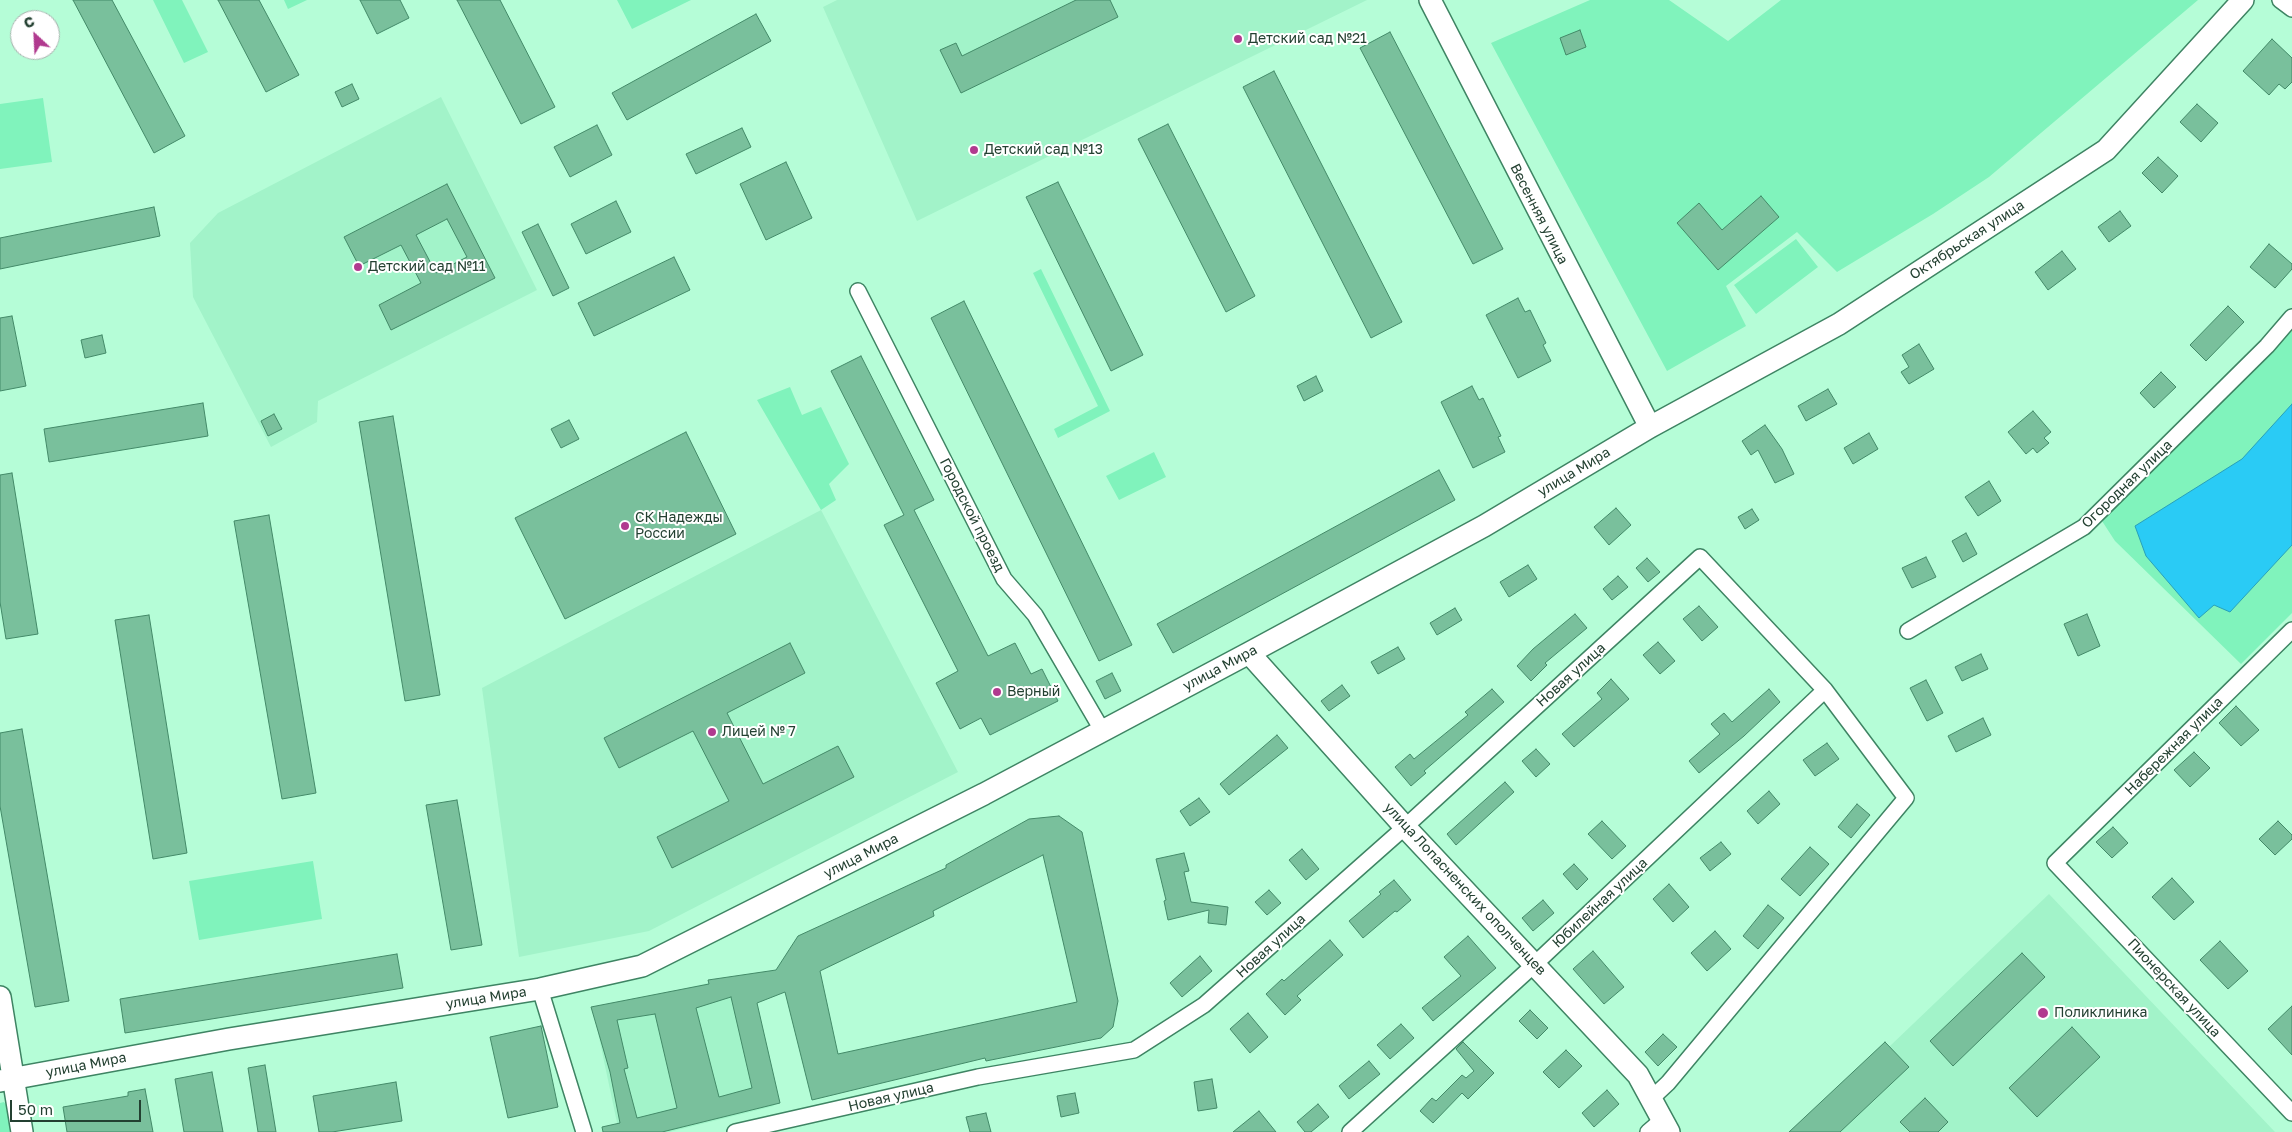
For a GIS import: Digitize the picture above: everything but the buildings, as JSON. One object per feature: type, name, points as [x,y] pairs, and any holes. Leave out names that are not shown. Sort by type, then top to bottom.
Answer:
[{"type":"street","name":"Весенняя улица","points":[[1430,0],[1650,427]]},
{"type":"street","name":"Октябрьская улица","points":[[1650,427],[1839,324],[2106,150],[2243,0]]},
{"type":"street","points":[[2280,0],[2292,9]]},
{"type":"street","name":"Городской проезд","points":[[858,291],[1004,578],[1035,615],[1102,730]]},
{"type":"street","name":"Огородная улица","points":[[1908,631],[2084,527],[2267,346],[2292,317]]},
{"type":"street","name":"улица Мира","points":[[6,1080],[229,1039],[540,989],[642,966],[984,794],[1249,653],[1484,526],[1650,427]]},
{"type":"street","name":"Новая улица","points":[[735,1132],[978,1078],[1134,1050],[1204,1005],[1405,827],[1700,557],[1825,690]]},
{"type":"street","name":"Набережная улица","points":[[2056,863],[2292,630]]},
{"type":"street","name":"улица Лопасненских ополченцев","points":[[1249,653],[1405,827],[1638,1075],[1652,1098],[1660,1128]]},
{"type":"street","points":[[1652,1098],[1668,1083],[1906,798],[1825,690]]},
{"type":"street","name":"Юбилейная улица","points":[[1350,1132],[1535,964],[1825,690]]},
{"type":"street","name":"Пионерская улица","points":[[2056,863],[2292,1112]]},
{"type":"street","points":[[540,989],[584,1132]]},
{"type":"street","points":[[0,997],[6,1080],[22,1132]]},
{"type":"shaded area","points":[[153,0],[182,0],[208,52],[184,63]]},
{"type":"shaded area","points":[[284,0],[307,0],[288,9]]},
{"type":"shaded area","points":[[617,0],[691,0],[632,29]]},
{"type":"shaded area","name":"Детский сад №13","points":[[837,0],[1367,0],[917,221],[823,7]]},
{"type":"shaded area","points":[[1590,0],[1669,0],[1728,41],[1781,0],[2198,0],[1989,177],[1933,214],[1837,272],[1797,232],[1726,286],[1746,326],[1667,371],[1491,43]]},
{"type":"shaded area","name":"Детский сад №11","points":[[441,97],[537,290],[318,401],[317,422],[271,447],[193,297],[190,243],[218,213]]},
{"type":"shaded area","points":[[43,98],[52,162],[0,169],[0,104]]},
{"type":"shaded area","points":[[1796,239],[1818,267],[1756,314],[1734,285]]},
{"type":"shaded area","points":[[1041,269],[1110,411],[1058,438],[1054,429],[1098,406],[1033,273]]},
{"type":"shaded area","points":[[2292,330],[2292,613],[2241,664],[2115,541],[2102,521],[2271,354]]},
{"type":"shaded area","points":[[790,387],[802,415],[821,407],[849,464],[829,484],[836,500],[821,510],[757,400]]},
{"type":"shaded area","points":[[1154,452],[1166,477],[1119,500],[1106,476]]},
{"type":"shaded area","name":"Лицей № 7","points":[[821,510],[958,772],[649,931],[519,957],[482,688]]},
{"type":"shaded area","points":[[313,861],[322,919],[199,940],[189,881]]},
{"type":"shaded area","name":"Поликлиника","points":[[2049,894],[2275,1132],[1800,1132]]},
{"type":"shaded area","points":[[744,975],[774,1106],[669,1132],[619,1132],[593,1009]]},
{"type":"shaded area","points":[[4,1102],[10,1110],[13,1132],[0,1132],[0,1103]]},
{"type":"water","points":[[2292,404],[2292,545],[2230,612],[2214,605],[2199,618],[2146,556],[2135,526],[2242,459]]},
{"type":"place","name":"Детский сад №21","points":[[1238,39]]},
{"type":"place","name":"Детский сад №13","points":[[974,150]]},
{"type":"place","name":"Детский сад №11","points":[[358,267]]},
{"type":"place","name":"СК Надежды России","points":[[625,526]]},
{"type":"place","name":"Верный","points":[[997,692]]},
{"type":"place","name":"Лицей № 7","points":[[712,732]]},
{"type":"place","name":"Поликлиника","points":[[2043,1013]]}]
